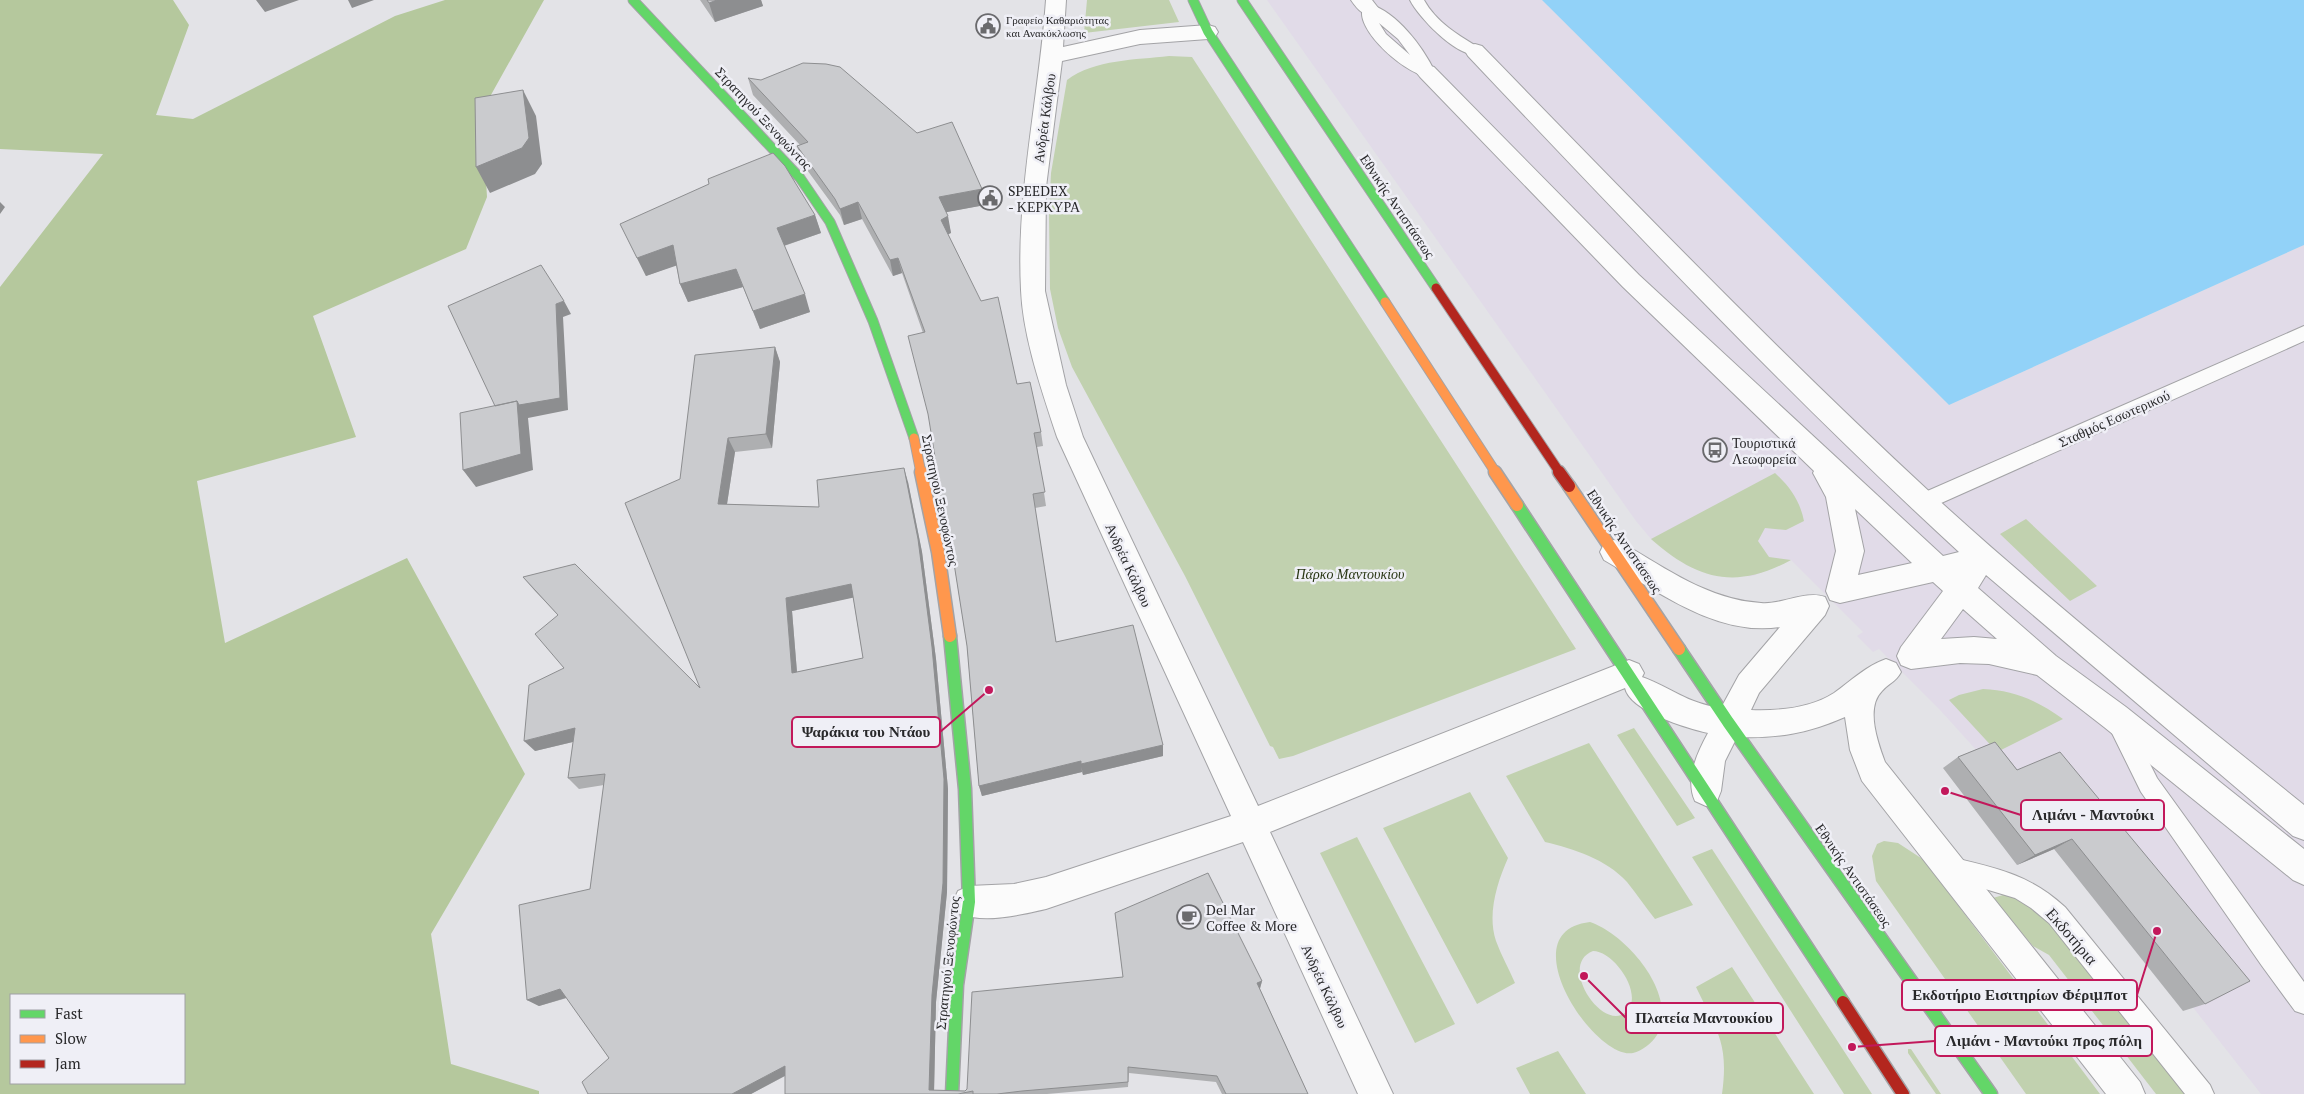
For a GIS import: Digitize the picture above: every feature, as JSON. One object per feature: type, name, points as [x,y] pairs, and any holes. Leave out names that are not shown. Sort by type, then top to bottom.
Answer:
[{"type":"main road","name":"Στρατηγού Ξενοφώντος","points":[[633,0],[800,178],[830,222],[873,321],[914,438],[938,552],[953,659],[965,789],[969,902],[957,985],[952,1094]]},
{"type":"main road","points":[[1193,0],[1208,32],[1904,1094]]},
{"type":"main road","name":"Εθνικής Αντιστάσεως","points":[[1242,0],[1728,722],[1991,1094]]},
{"type":"street","name":"Ανδρέα Κάλβου","points":[[1056,0],[1052,57],[1042,118],[1035,187],[1033,291],[1052,385],[1070,437],[1249,825],[1376,1094]]},
{"type":"street","points":[[1052,57],[1093,46],[1140,37],[1208,32]]},
{"type":"street","points":[[1475,51],[1676,260],[1923,502],[1985,558],[2304,825]]},
{"type":"street","points":[[1427,72],[1631,281],[1961,590],[2046,665],[2115,717],[2304,869]]},
{"type":"street","points":[[1820,460],[1839,496],[1850,551],[1840,591],[1985,558]]},
{"type":"street","points":[[1614,552],[1679,588],[1692,598],[1717,608],[1763,616],[1815,606],[1749,684],[1710,759],[1706,791]]},
{"type":"street","points":[[1985,558],[1911,656],[1954,649],[1979,648],[2008,653],[2046,665]]},
{"type":"street","points":[[969,902],[1014,900],[1046,894],[1249,825],[1634,681],[1680,712],[1728,722],[1757,725],[1779,724],[1808,717],[1836,707],[1878,677],[1859,709],[1863,742],[1873,771],[2128,1094]]},
{"type":"lane","points":[[1417,0],[1420,9],[1451,36],[1475,51]]},
{"type":"lane","points":[[1424,0],[1437,5],[1470,36],[1475,51]]},
{"type":"lane","points":[[1365,4],[1373,27],[1401,57],[1427,72]]},
{"type":"lane","name":"Σταθμός Εσωτερικού","points":[[1923,502],[2304,333]]},
{"type":"lane","points":[[2115,717],[2149,785],[2270,958],[2304,1002]]},
{"type":"lane","name":"Εκδοτήρια","points":[[1950,868],[2015,886],[2034,896],[2057,915],[2201,1094]]},
{"type":"shaded area","points":[[1267,0],[1542,0],[1949,405],[2304,245],[2304,1094],[2261,1094],[2089,875],[2079,880],[1979,753],[1940,710],[1879,649],[1873,652],[1857,636],[1863,632],[1791,560],[1753,576],[1727,577],[1707,573],[1686,565],[1651,539],[1636,521]]},
{"type":"green space","points":[[0,0],[173,0],[189,25],[156,115],[193,119],[395,16],[445,0],[544,0],[482,111],[487,197],[466,249],[313,316],[356,437],[197,481],[225,643],[407,558],[525,774],[431,934],[451,1064],[539,1091],[539,1094],[0,1094],[0,287],[103,154],[0,149]]},
{"type":"green space","points":[[1087,0],[1169,0],[1179,22],[1084,33]]},
{"type":"green space","name":"Πάρκο Μαντουκίου","points":[[1169,56],[1192,57],[1576,649],[1293,756],[1279,759],[1273,747],[1270,746],[1185,576],[1072,367],[1058,328],[1050,289],[1049,213],[1051,173],[1067,80],[1078,73],[1103,64]]},
{"type":"green space","points":[[1775,473],[1794,495],[1804,521],[1786,530],[1765,528],[1758,541],[1769,557],[1791,560],[1752,575],[1718,576],[1701,572],[1685,564],[1651,539]]},
{"type":"green space","points":[[2026,519],[2097,586],[2070,601],[2000,534]]},
{"type":"green space","points":[[1983,689],[2015,694],[2035,702],[2063,719],[1997,752],[1949,700],[1959,695]]},
{"type":"green space","points":[[1634,728],[1695,818],[1677,826],[1617,735]]},
{"type":"green space","points":[[1589,743],[1693,905],[1655,919],[1627,882],[1609,867],[1589,856],[1545,842],[1506,776]]},
{"type":"green space","points":[[1470,792],[1508,858],[1494,899],[1493,931],[1500,952],[1515,983],[1477,1004],[1383,828]]},
{"type":"green space","points":[[1357,837],[1455,1024],[1415,1043],[1320,853]]},
{"type":"green space","points":[[1884,841],[1898,843],[1924,860],[2100,1094],[2026,1094],[1876,881],[1872,856],[1877,844]]},
{"type":"green space","points":[[1712,849],[1872,1094],[1844,1094],[1692,857]]},
{"type":"green space","points":[[2012,895],[2037,908],[2104,988],[2084,1000],[2049,955],[2033,946],[1995,902],[1993,898]]},
{"type":"green space","points":[[1590,922],[1619,939],[1633,952],[1645,968],[1655,984],[1661,1002],[1662,1019],[1657,1035],[1643,1049],[1633,1053],[1617,1050],[1599,1037],[1581,1017],[1566,994],[1558,970],[1557,947],[1567,931]],"holes":[[[1593,951],[1601,953],[1618,966],[1629,985],[1632,995],[1631,1004],[1626,1012],[1617,1016],[1606,1013],[1596,1006],[1587,995],[1582,982],[1580,969],[1583,959]]]},
{"type":"green space","points":[[1732,967],[1814,1094],[1722,1094],[1724,1062],[1720,1038],[1696,987]]},
{"type":"green space","points":[[2111,997],[2186,1094],[2156,1094],[2092,1011]]},
{"type":"green space","points":[[1908,1049],[1911,1049],[1941,1094],[1936,1094],[1908,1053]]},
{"type":"green space","points":[[1558,1051],[1586,1094],[1530,1094],[1516,1068]]},
{"type":"water","points":[[1542,0],[2304,0],[2304,245],[1949,405]]},
{"type":"building","points":[[803,63],[840,67],[917,133],[952,122],[982,189],[939,197],[948,216],[941,220],[981,301],[998,297],[1017,384],[1030,382],[1041,432],[1034,433],[1045,492],[1033,494],[1056,642],[1133,625],[1163,745],[1081,764],[1081,761],[979,786],[967,646],[950,538],[934,463],[936,463],[928,414],[908,336],[925,332],[898,258],[890,260],[858,202],[840,209],[835,199],[797,146],[808,142],[748,78],[761,80]]},
{"type":"building","points":[[523,90],[529,138],[522,148],[476,167],[475,98]]},
{"type":"building","points":[[773,153],[785,166],[815,215],[777,228],[805,294],[753,311],[736,269],[680,284],[673,245],[637,258],[620,224],[709,184],[708,179]]},
{"type":"building","points":[[541,265],[564,301],[556,304],[560,398],[519,405],[517,401],[495,406],[448,306]]},
{"type":"building","points":[[775,347],[766,434],[728,438],[718,504],[819,507],[817,480],[904,468],[918,539],[932,647],[944,779],[943,883],[932,995],[929,1090],[965,1091],[967,1089],[972,992],[1123,977],[1115,913],[1208,873],[1262,981],[1257,983],[1308,1094],[1226,1094],[1217,1076],[1128,1067],[1128,1082],[997,1094],[973,1094],[973,1091],[958,1094],[785,1094],[785,1066],[732,1094],[588,1094],[582,1082],[609,1058],[560,989],[527,1000],[519,905],[590,889],[605,774],[568,778],[575,728],[524,741],[529,685],[564,668],[535,634],[558,615],[523,577],[575,564],[700,688],[625,503],[680,479],[695,355]],"holes":[[[851,584],[863,658],[792,673],[786,598]]]},
{"type":"building","points":[[517,401],[521,454],[463,470],[460,413]]},
{"type":"building","points":[[1995,742],[2017,770],[2060,752],[2250,981],[2205,1004],[2072,839],[2035,855],[1958,757]]},
{"type":"traffic: fast","points":[[633,0],[800,178],[830,222],[873,321],[914,438]]},
{"type":"traffic: fast","points":[[1193,0],[1208,32],[1385,302]]},
{"type":"traffic: fast","points":[[1242,0],[1436,288]]},
{"type":"traffic: fast","points":[[1517,505],[1843,1002]]},
{"type":"traffic: fast","points":[[950,636],[965,789],[969,902],[957,985],[952,1094]]},
{"type":"traffic: fast","points":[[1679,649],[1728,722],[1991,1094]]},
{"type":"traffic: slow","points":[[1385,302],[1517,505]]},
{"type":"traffic: slow","points":[[914,438],[938,552],[950,636]]},
{"type":"traffic: slow","points":[[1569,486],[1679,649]]},
{"type":"traffic: jam","points":[[1436,288],[1569,486]]},
{"type":"traffic: jam","points":[[1843,1002],[1903,1094]]},
{"type":"place","name":"Γραφείο Καθαριότητας και Ανακύκλωσης","points":[[988,26]]},
{"type":"place","name":"SPEEDEX - ΚΕΡΚΥΡΑ","points":[[990,198]]},
{"type":"place","name":"Τουριστικά Λεωφορεία","points":[[1715,450]]},
{"type":"place","name":"Ψαράκια του Ντάου","points":[[989,690]]},
{"type":"place","name":"Λιμάνι - Μαντούκι","points":[[1945,791]]},
{"type":"place","name":"Del Mar Coffee & More","points":[[1189,917]]},
{"type":"place","name":"Εκδοτήριο Εισιτηρίων Φέριμποτ","points":[[2157,931]]},
{"type":"place","name":"Πλατεία Μαντουκίου","points":[[1584,976]]},
{"type":"place","name":"Λιμάνι - Μαντούκι προς πόλη","points":[[1852,1047]]}]
